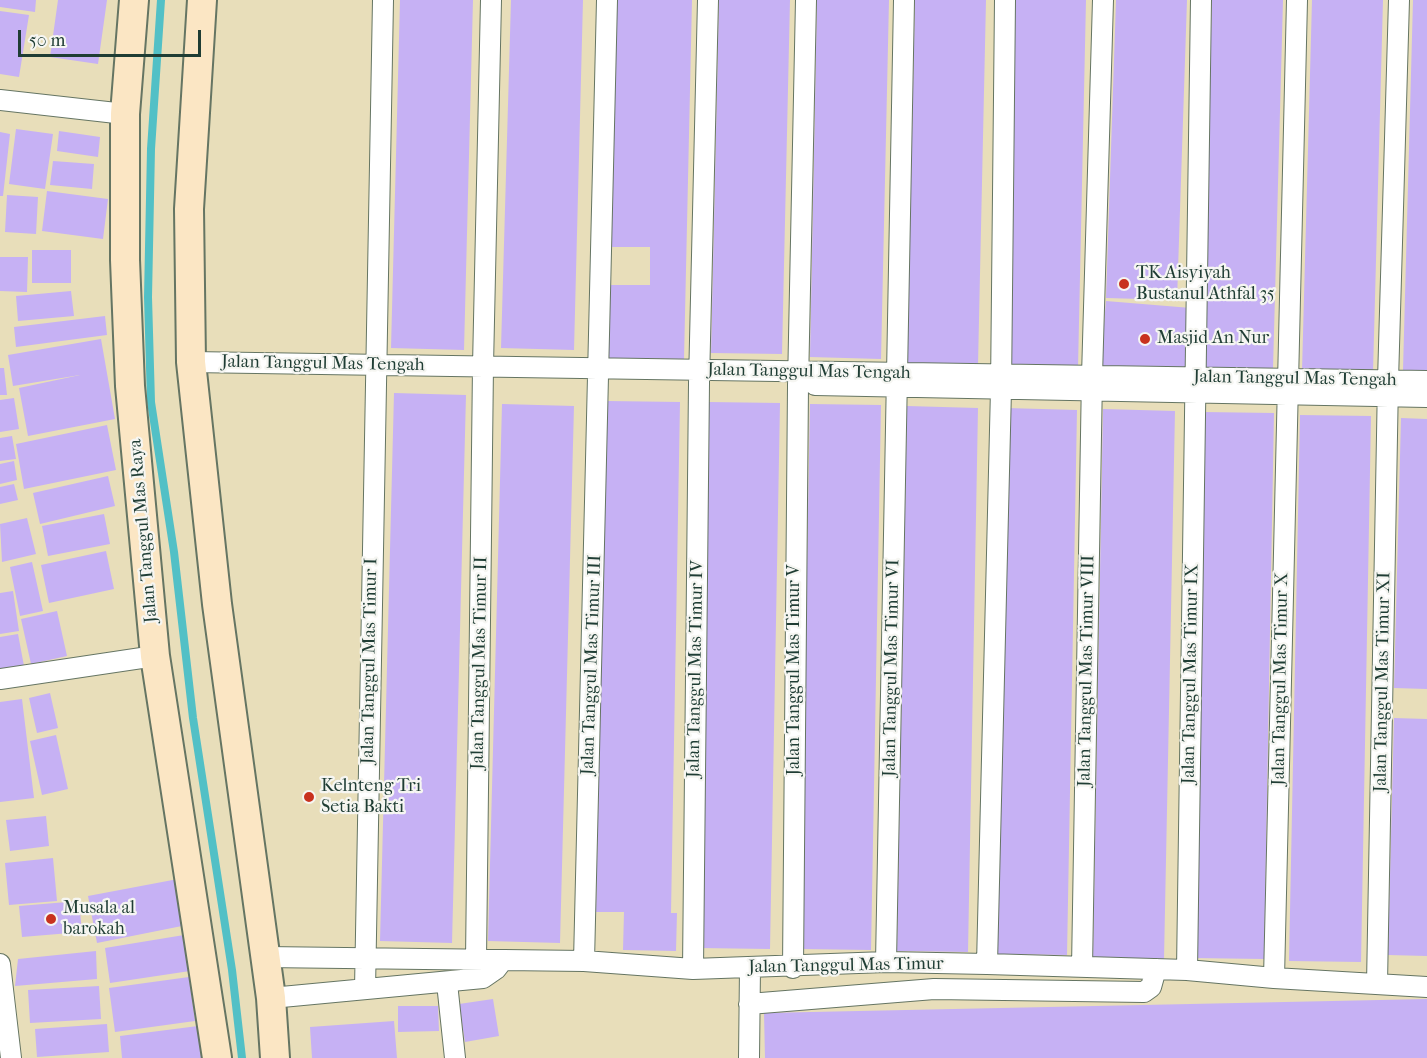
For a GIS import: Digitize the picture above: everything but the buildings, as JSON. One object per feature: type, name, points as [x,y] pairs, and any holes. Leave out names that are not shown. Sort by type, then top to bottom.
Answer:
[{"type":"street","name":"Jalan Tanggul Mas Raya","points":[[134,0],[125,114],[125,260],[130,386],[155,656],[217,1058]]},
{"type":"street","points":[[202,0],[189,209],[192,368],[217,604],[271,998],[275,1058]]},
{"type":"street","name":"Jalan Tanggul Mas Timur I","points":[[365,989],[384,0]]},
{"type":"street","name":"Jalan Tanggul Mas Timur II","points":[[476,959],[483,373],[491,0]]},
{"type":"street","name":"Jalan Tanggul Mas Timur III","points":[[584,961],[600,375],[607,0]]},
{"type":"street","name":"Jalan Tanggul Mas Timur IV","points":[[693,969],[700,376],[708,0]]},
{"type":"street","name":"Jalan Tanggul Mas Timur V","points":[[793,968],[798,378],[806,0]]},
{"type":"street","name":"Jalan Tanggul Mas Timur VI","points":[[886,962],[904,0]]},
{"type":"street","points":[[987,964],[1000,382],[1005,0]]},
{"type":"street","name":"Jalan Tanggul Mas Timur VIII","points":[[1082,967],[1092,383],[1103,0]]},
{"type":"street","name":"Jalan Tanggul Mas Timur IX","points":[[1187,970],[1201,0]]},
{"type":"street","name":"Jalan Tanggul Mas Timur X","points":[[1274,978],[1297,0]]},
{"type":"street","name":"Jalan Tanggul Mas Timur XI","points":[[1377,984],[1388,388],[1399,0]]},
{"type":"street","points":[[0,100],[125,114]]},
{"type":"street","name":"Jalan Tanggul Mas Tengah","points":[[192,368],[1289,388],[1388,388],[1427,381]]},
{"type":"street","name":"Jalan Tanggul Mas Tengah","points":[[1388,388],[1427,397]]},
{"type":"street","points":[[0,680],[155,656]]},
{"type":"street","name":"Jalan Tanggul Mas Timur","points":[[265,957],[584,961],[693,969],[793,968],[886,962],[987,964],[1187,970],[1274,978],[1427,987]]},
{"type":"street","points":[[271,998],[483,978],[496,969],[503,960]]},
{"type":"street","points":[[934,963],[934,989]]},
{"type":"street","points":[[0,964],[11,1058]]},
{"type":"street","points":[[749,1058],[750,968]]},
{"type":"street","points":[[749,1004],[934,989],[1144,992],[1151,987],[1156,969]]},
{"type":"street","points":[[447,983],[455,1058]]},
{"type":"waterway","points":[[161,0],[151,149],[148,297],[151,402],[174,552],[193,718],[232,970],[242,1058]]},
{"type":"place","name":"TK Aisyiyah Bustanul Athfal 35","points":[[1124,284]]},
{"type":"place","name":"Masjid An Nur","points":[[1145,339]]},
{"type":"place","name":"Kelnteng Tri Setia Bakti","points":[[309,797]]},
{"type":"place","name":"Musala al barokah","points":[[51,919]]}]
